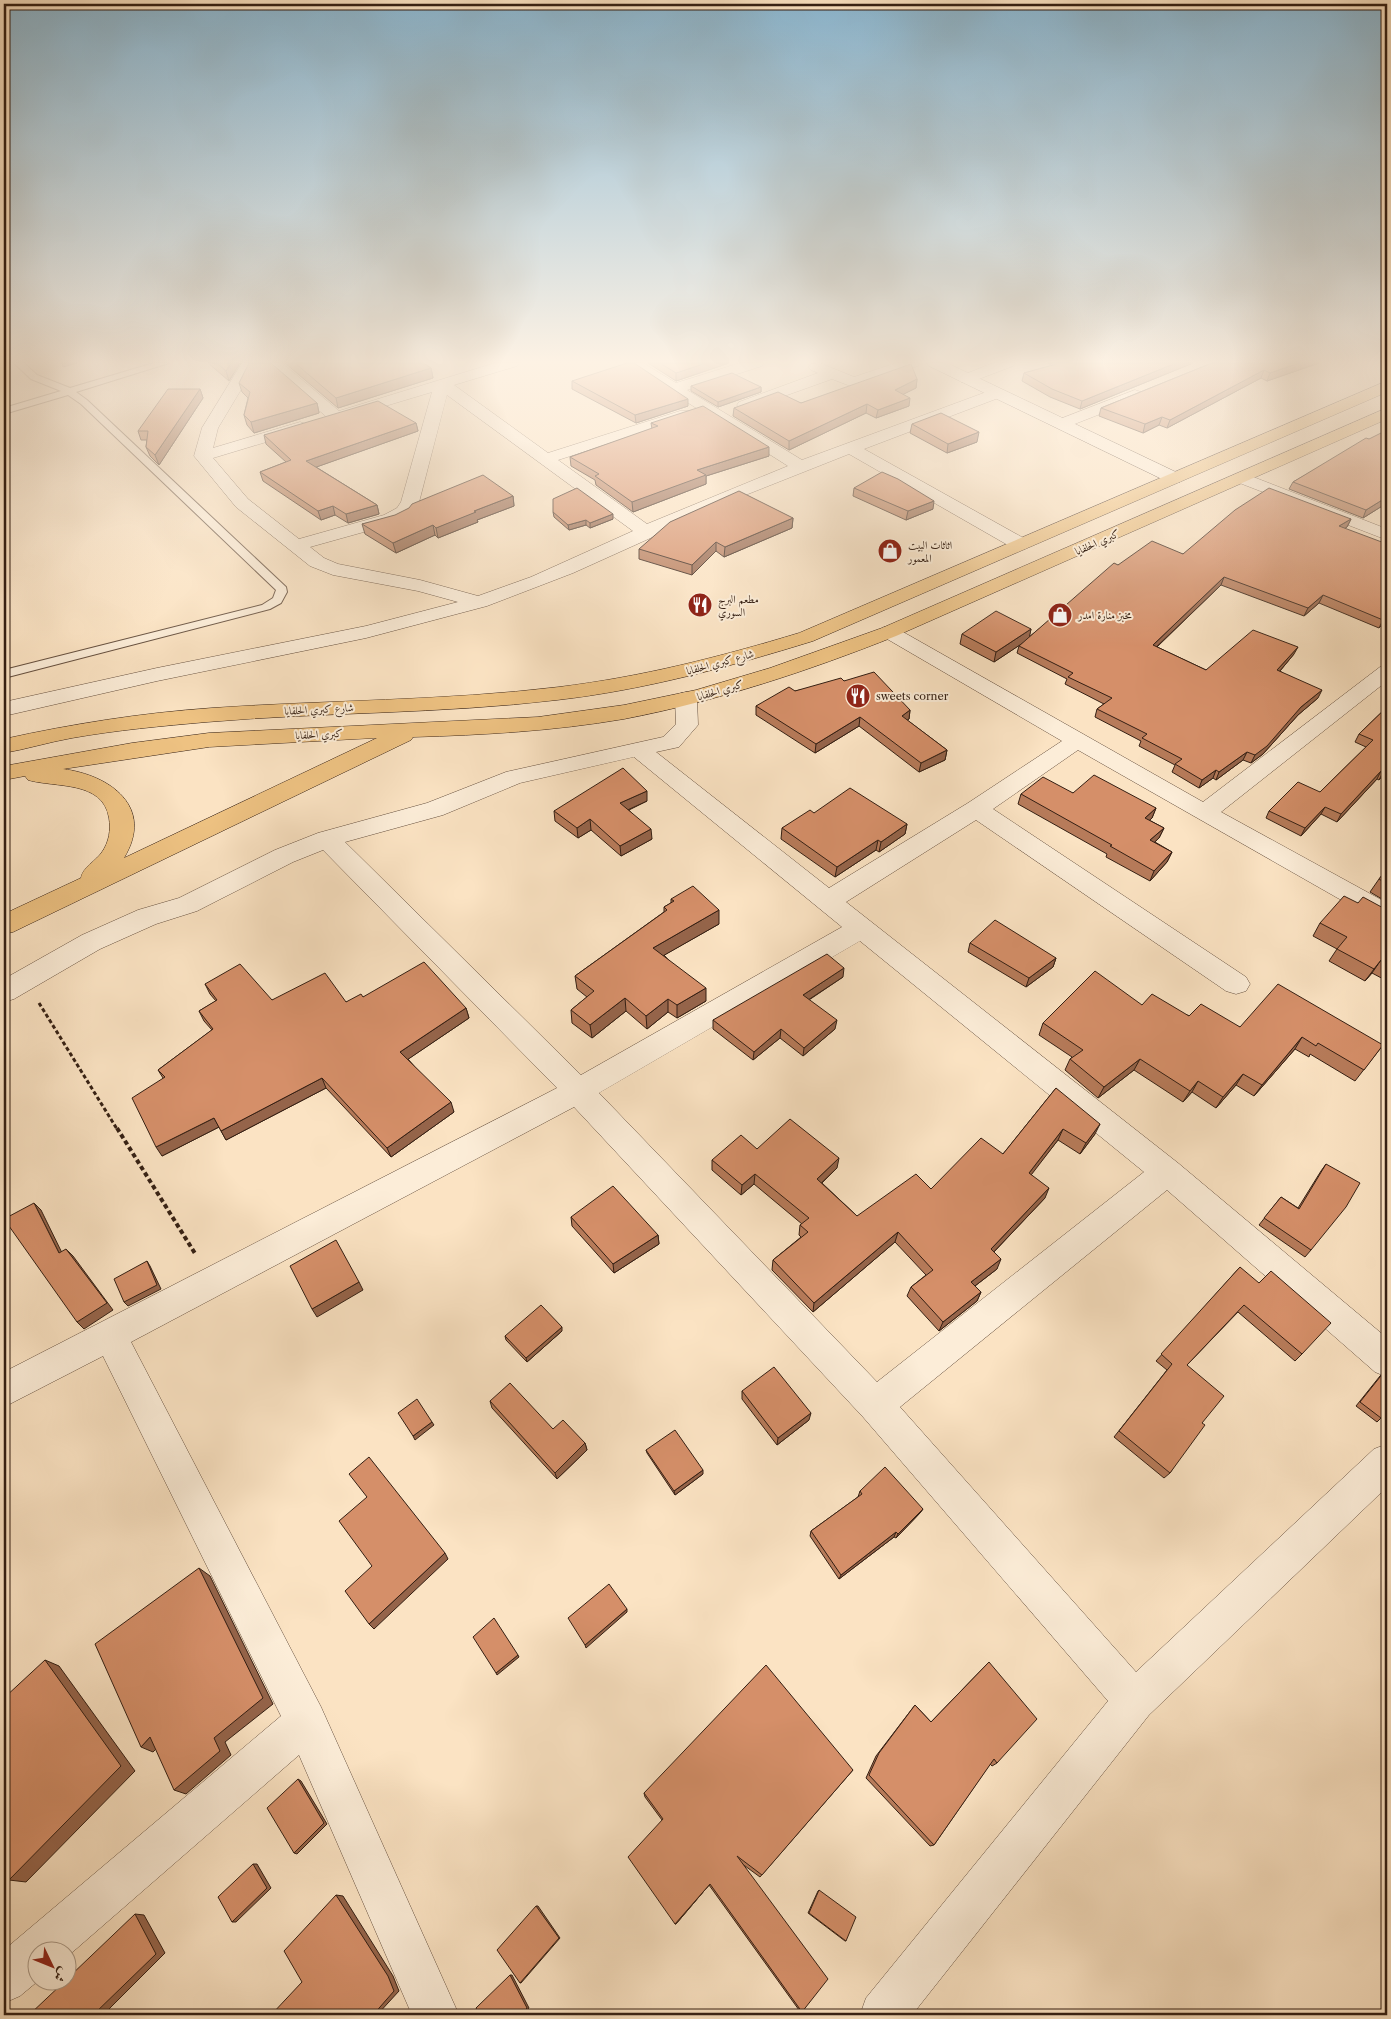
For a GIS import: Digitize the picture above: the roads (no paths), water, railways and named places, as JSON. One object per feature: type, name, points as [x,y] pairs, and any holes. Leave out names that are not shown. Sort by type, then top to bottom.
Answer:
[{"type":"main road","name":"شارع كبري الحلفايا","points":[[4,746],[113,725],[210,714],[439,703],[555,694],[626,684],[746,656],[806,636],[1222,457]]},
{"type":"main road","name":"كبري الحلفايا","points":[[4,773],[85,757],[210,740],[503,726],[586,718],[686,699],[765,677],[837,653],[1289,457]]},
{"type":"main road","points":[[4,925],[76,889],[411,731]]},
{"type":"main road","points":[[4,773],[62,776],[87,782],[106,792],[118,807],[122,823],[122,840],[114,856],[101,870],[76,889]]},
{"type":"street","points":[[203,457],[242,502],[317,562],[333,569],[420,586],[478,602]]},
{"type":"street","points":[[295,546],[390,520],[404,512],[410,502],[422,457]]},
{"type":"street","points":[[544,457],[646,532]]},
{"type":"street","points":[[546,459],[552,457]]},
{"type":"street","points":[[785,457],[800,466]]},
{"type":"street","points":[[4,709],[113,682],[365,632],[478,602],[569,568],[646,532],[825,457]]},
{"type":"street","points":[[867,457],[1020,544]]},
{"type":"street","points":[[1130,457],[1174,478]]},
{"type":"street","points":[[1243,478],[1387,535]]},
{"type":"street","points":[[889,632],[1204,813],[1387,914]]},
{"type":"street","points":[[1204,813],[1387,671]]},
{"type":"street","points":[[1366,688],[1387,698]]},
{"type":"street","points":[[4,992],[91,942],[147,917],[188,905],[284,856],[326,839],[436,809],[514,777],[671,742],[687,725],[686,699]]},
{"type":"street","points":[[830,900],[976,809],[1078,740]]},
{"type":"street","points":[[639,750],[830,900],[861,928],[1167,1172],[1387,1360]]},
{"type":"street","points":[[976,809],[1236,984]]},
{"type":"street","points":[[326,839],[578,1091],[876,1405],[1134,1701]]},
{"type":"street","points":[[4,1390],[214,1283],[578,1091],[861,928]]},
{"type":"street","points":[[876,1405],[1167,1172]]},
{"type":"street","points":[[110,1336],[306,1722],[436,2015]]},
{"type":"street","points":[[883,2015],[1134,1701],[1385,1470]]},
{"type":"street","points":[[4,1980],[306,1722]]},
{"type":"lane","points":[[4,674],[266,607],[282,595],[282,589],[279,585],[143,457]]},
{"type":"place","name":"اثاثات البيت المعمور","points":[[890,551]]},
{"type":"place","name":"مطعم البرج السوري","points":[[700,605]]},
{"type":"place","name":"مخبز منارة امدر","points":[[1060,615]]},
{"type":"place","name":"sweets corner","points":[[858,696]]}]
